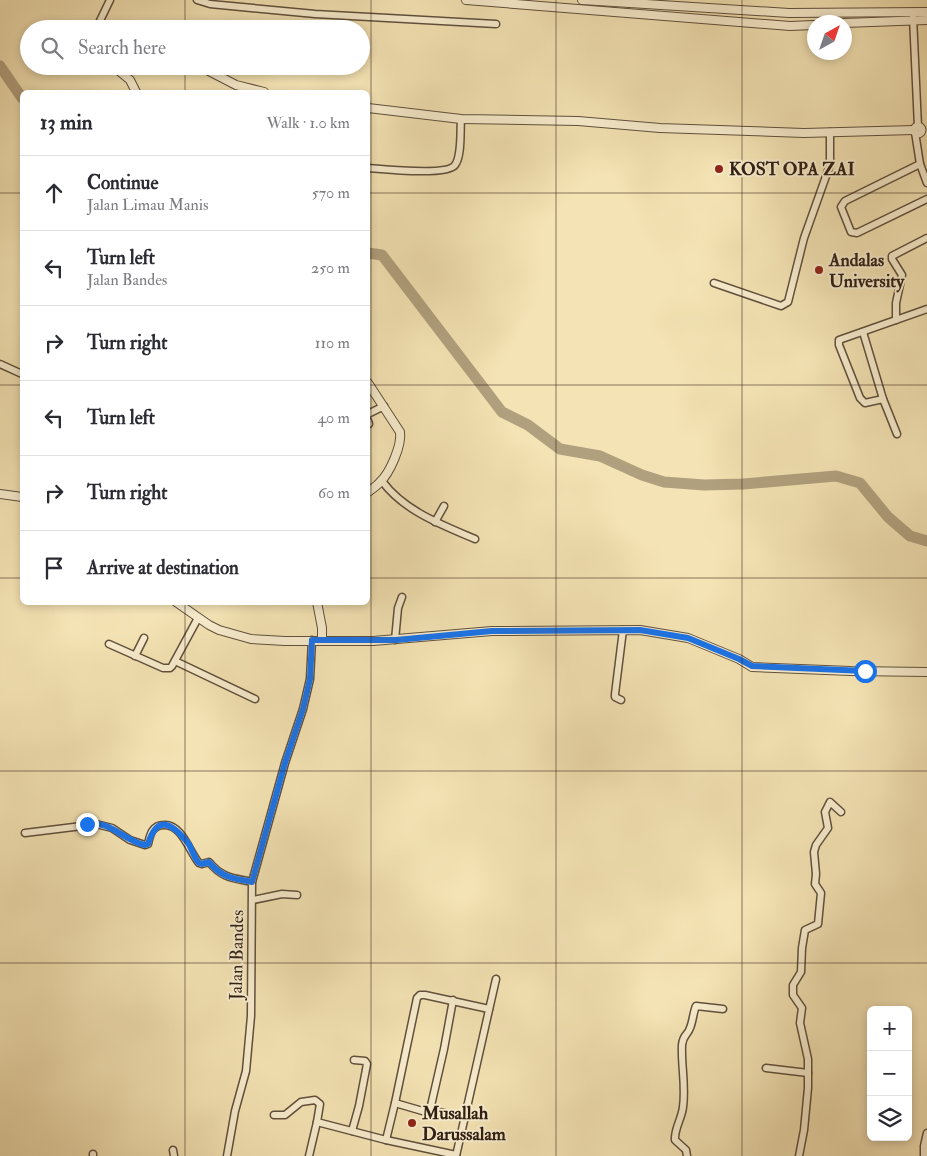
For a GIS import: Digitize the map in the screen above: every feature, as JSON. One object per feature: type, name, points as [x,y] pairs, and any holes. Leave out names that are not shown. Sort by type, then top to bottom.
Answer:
[{"type":"street","points":[[100,20],[110,0]]},
{"type":"street","points":[[197,0],[210,4],[315,14],[496,24]]},
{"type":"street","points":[[466,0],[790,26],[807,25]]},
{"type":"street","points":[[582,0],[789,13],[913,17],[927,20]]},
{"type":"street","points":[[852,22],[913,17],[927,12]]},
{"type":"street","points":[[913,17],[920,130],[920,164],[927,183]]},
{"type":"street","points":[[124,75],[130,80],[135,90]]},
{"type":"street","points":[[217,75],[236,85],[256,90]]},
{"type":"street","points":[[370,108],[460,119],[578,121],[660,128],[804,133],[920,130]]},
{"type":"street","points":[[370,168],[424,171],[447,171],[452,169],[455,166],[459,152],[460,119]]},
{"type":"street","points":[[714,284],[781,306],[788,302],[804,238],[830,165],[830,132]]},
{"type":"street","points":[[920,164],[846,200],[841,208],[851,232],[857,233],[927,199]]},
{"type":"street","points":[[896,320],[896,303],[902,275],[892,256],[927,238]]},
{"type":"street","points":[[883,399],[870,403],[863,402],[839,345],[839,340],[927,310]]},
{"type":"street","points":[[863,332],[883,399],[897,434]]},
{"type":"street","points":[[0,364],[20,373]]},
{"type":"street","points":[[370,386],[400,432],[401,437],[397,454],[381,482],[370,490]]},
{"type":"street","points":[[370,413],[384,406]]},
{"type":"street","points":[[381,482],[397,499],[435,522],[475,539]]},
{"type":"street","points":[[0,494],[20,497]]},
{"type":"street","points":[[435,522],[444,506]]},
{"type":"street","points":[[396,640],[398,608],[402,597]]},
{"type":"street","points":[[180,605],[219,630],[237,636],[285,641],[396,640],[492,631],[623,630],[658,632],[688,638],[752,666],[851,671],[927,672]]},
{"type":"street","points":[[318,605],[322,628],[322,640]]},
{"type":"street","points":[[109,644],[166,668],[172,666],[198,618]]},
{"type":"street","points":[[621,700],[615,697],[615,694],[623,630]]},
{"type":"street","points":[[135,656],[144,638]]},
{"type":"street","name":"Jalan Bandes","points":[[227,1156],[235,1111],[246,1071],[251,1016],[252,882],[285,763],[303,709],[310,679],[312,640]]},
{"type":"street","points":[[175,661],[255,699]]},
{"type":"street","points":[[799,1156],[804,1130],[808,1073],[800,1023],[802,1008],[793,996],[793,985],[801,972],[805,930],[818,924],[821,893],[815,884],[814,852],[816,845],[828,828],[825,812],[830,802],[841,812]]},
{"type":"street","points":[[25,833],[92,823],[112,828],[130,840],[145,845],[148,844],[152,831],[156,827],[166,824],[172,826],[189,844],[199,863],[209,862],[215,870],[229,877],[252,882]]},
{"type":"street","points":[[253,900],[282,894],[297,895]]},
{"type":"street","points":[[317,1122],[456,1156],[496,979]]},
{"type":"street","points":[[386,1140],[417,998],[420,995],[425,995],[489,1009]]},
{"type":"street","points":[[430,1110],[453,1000]]},
{"type":"street","points":[[687,1156],[686,1150],[675,1140],[674,1135],[684,1100],[682,1058],[684,1036],[691,1027],[696,1006],[723,1008]]},
{"type":"street","points":[[352,1131],[367,1064],[364,1061],[354,1060]]},
{"type":"street","points":[[766,1068],[808,1073]]},
{"type":"street","points":[[274,1115],[285,1116],[301,1102],[315,1100],[320,1104],[309,1156]]},
{"type":"street","points":[[395,1102],[426,1112],[430,1110],[466,1118]]},
{"type":"street","points":[[924,1156],[927,1133]]},
{"type":"waterway","points":[[0,66],[20,95]]},
{"type":"waterway","points":[[370,253],[382,255],[502,412],[528,425],[560,449],[600,456],[642,475],[664,482],[704,485],[743,484],[836,476],[860,483],[888,517],[910,536],[927,541]]},
{"type":"place","name":"KOST OPA ZAI","points":[[719,169]]},
{"type":"place","name":"Andalas University","points":[[819,270]]},
{"type":"place","name":"Musallah Darussalam","points":[[412,1123]]},
{"type":"route","points":[[87,824],[92,823],[112,828],[130,840],[143,845],[148,844],[152,831],[156,827],[166,824],[172,826],[189,844],[197,862],[202,864],[209,862],[215,870],[229,877],[252,882],[285,763],[303,709],[310,679],[312,640],[396,640],[518,630],[640,630],[688,638],[752,666],[865,671]]}]
